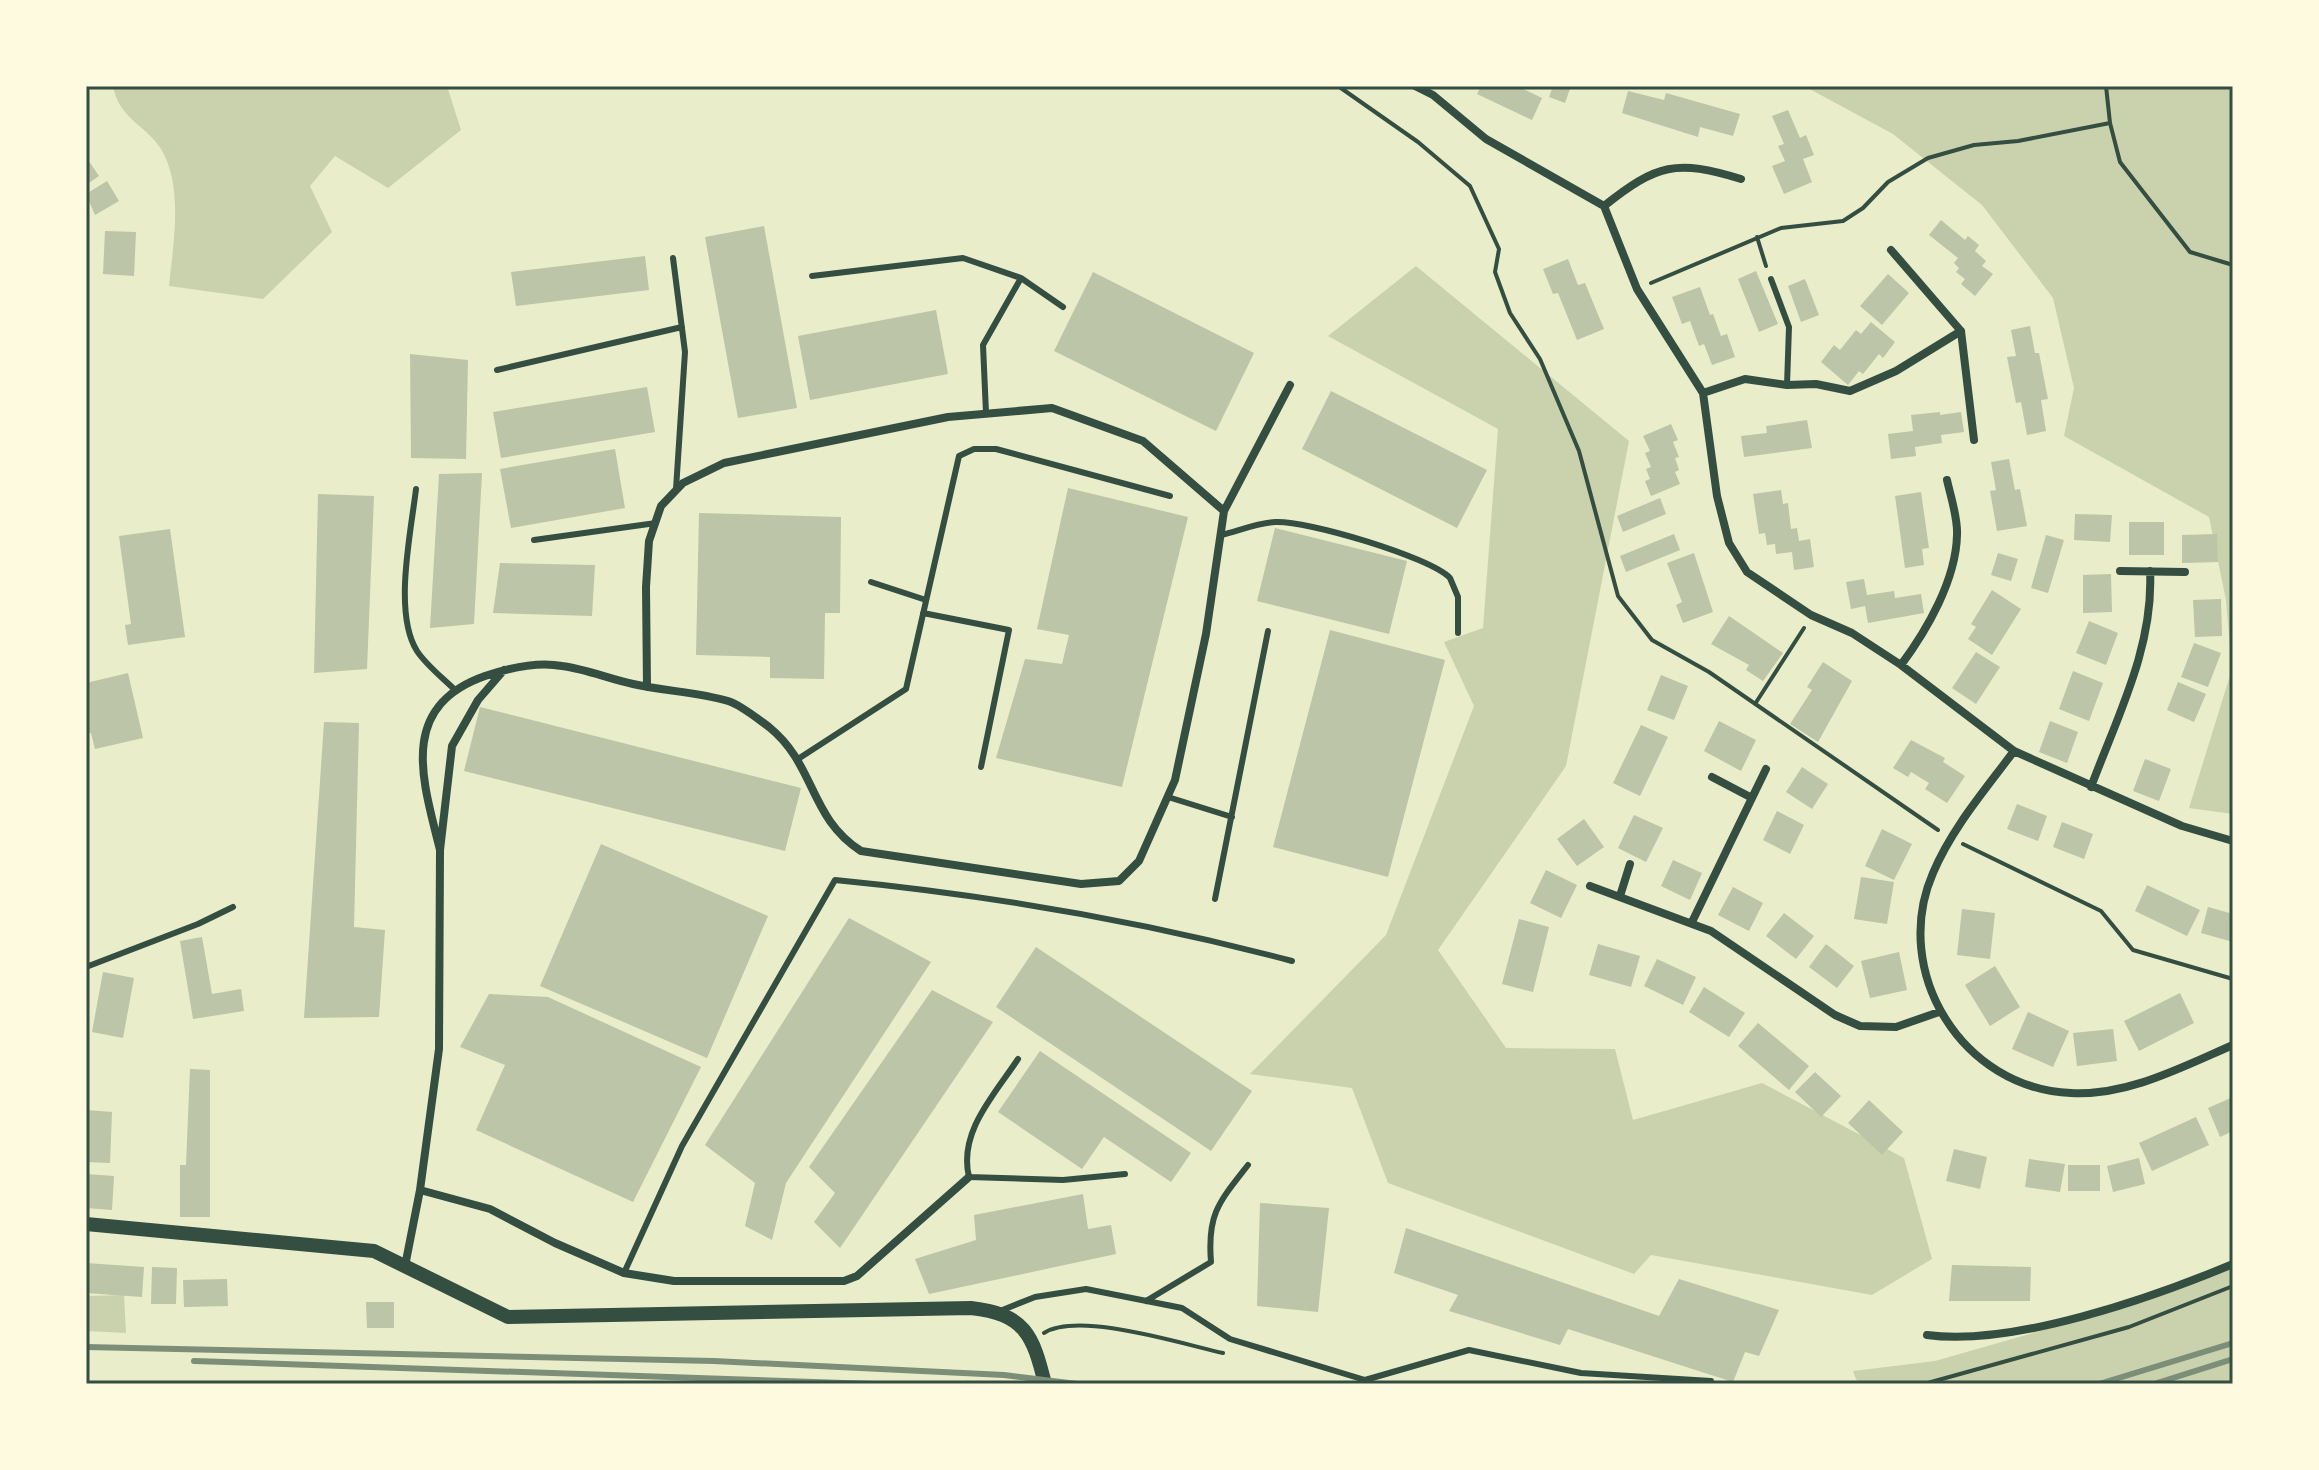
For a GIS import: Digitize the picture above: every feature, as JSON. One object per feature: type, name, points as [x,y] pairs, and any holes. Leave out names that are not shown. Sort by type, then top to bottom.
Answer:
[{"type":"street","points":[[1415,86],[1433,95],[1486,139],[1604,206],[1637,289],[1703,393],[1717,496],[1729,543],[1747,572],[1811,615],[1852,633],[1901,665],[2014,751],[2182,826],[2233,841]]},
{"type":"street","points":[[1604,206],[1629,187],[1678,165],[1741,179]]},
{"type":"street","points":[[1891,250],[1961,331],[1974,440]]},
{"type":"street","points":[[1703,393],[1745,379],[1787,385],[1816,384],[1850,391],[1896,371],[1961,331]]},
{"type":"street","points":[[440,850],[423,778],[423,738],[428,720],[456,691],[504,670],[562,665],[647,687],[730,702],[770,728],[798,759],[822,812],[839,837],[861,851],[1032,880],[1081,884],[1119,881],[1139,861],[1175,780],[1206,634],[1224,511],[1290,385]]},
{"type":"street","points":[[647,687],[649,541],[661,506],[683,483],[724,463],[934,419],[1052,408],[1143,441],[1224,511]]},
{"type":"street","points":[[1901,665],[1924,634],[1942,597],[1950,566],[1957,536],[1947,480]]},
{"type":"street","points":[[2120,571],[2185,572]]},
{"type":"street","points":[[2091,787],[2147,636],[2151,604],[2150,571]]},
{"type":"street","points":[[405,1266],[420,1190],[439,1049],[440,850],[452,746],[478,700],[504,670]]},
{"type":"street","points":[[2014,751],[1951,839],[1932,874],[1922,909],[1920,941],[1925,980],[1939,1012],[1963,1042],[1994,1068],[2030,1087],[2070,1094],[2106,1093],[2133,1086],[2233,1045]]},
{"type":"street","points":[[1692,922],[1766,769]]},
{"type":"street","points":[[1712,777],[1752,798]]},
{"type":"street","points":[[1620,896],[1630,864]]},
{"type":"street","points":[[1590,886],[1692,922],[1766,966],[1835,1015],[1860,1026],[1896,1027],[1939,1012]]},
{"type":"street","points":[[420,1190],[490,1209],[555,1243],[624,1273],[674,1281],[844,1281],[857,1276],[969,1177]]},
{"type":"street","points":[[86,1224],[374,1251],[508,1317],[971,1308],[1000,1311],[1019,1322],[1032,1340],[1045,1384]]},
{"type":"street","points":[[1927,1335],[1944,1337],[2034,1327],[2164,1292],[2233,1264]]},
{"type":"lane","points":[[673,258],[685,352],[676,490]]},
{"type":"lane","points":[[812,276],[963,258],[1021,278],[1063,307]]},
{"type":"lane","points":[[986,413],[983,345],[1021,278]]},
{"type":"lane","points":[[1771,279],[1789,327],[1787,385]]},
{"type":"lane","points":[[497,370],[682,327]]},
{"type":"lane","points":[[798,759],[906,689],[959,456],[974,449],[996,449],[1170,496]]},
{"type":"lane","points":[[416,489],[406,579],[408,624],[416,650],[456,691]]},
{"type":"lane","points":[[1221,535],[1275,522],[1304,525],[1386,547],[1450,578],[1458,597],[1458,633]]},
{"type":"lane","points":[[534,540],[656,523]]},
{"type":"lane","points":[[871,582],[926,600]]},
{"type":"lane","points":[[923,613],[1009,630],[981,767]]},
{"type":"lane","points":[[1215,899],[1268,631]]},
{"type":"lane","points":[[1168,797],[1232,817]]},
{"type":"lane","points":[[624,1273],[682,1146],[835,880],[965,893],[1222,942],[1292,961]]},
{"type":"lane","points":[[86,967],[198,924],[233,907]]},
{"type":"lane","points":[[1018,1059],[972,1130],[966,1151],[969,1177],[1063,1180],[1125,1174]]},
{"type":"lane","points":[[1146,1301],[1211,1262],[1209,1231],[1220,1200],[1248,1165]]},
{"type":"lane","points":[[1000,1311],[1035,1297],[1086,1289],[1182,1308],[1230,1339],[1365,1380],[1469,1350],[1581,1373],[1711,1381]]},
{"type":"path","points":[[1338,86],[1418,142],[1470,186],[1499,249],[1495,272],[1510,313],[1540,359],[1579,451],[1618,596],[1652,640],[1709,672],[1951,839],[2101,911],[2133,950],[2233,979]]},
{"type":"path","points":[[2106,86],[2110,123],[2120,162],[2190,252],[2233,265]]},
{"type":"path","points":[[1637,289],[1781,228],[1843,221],[1863,208],[1888,182],[1928,158],[1974,145],[2018,141],[2110,123]]},
{"type":"path","points":[[1757,237],[1771,279]]},
{"type":"path","points":[[1755,704],[1811,615]]},
{"type":"path","points":[[1924,1384],[2129,1327],[2233,1286]]},
{"type":"path","points":[[1032,1340],[1054,1327],[1094,1326],[1228,1354]]},
{"type":"green space","points":[[113,86],[447,86],[461,130],[388,188],[335,156],[310,186],[332,232],[263,299],[169,286],[175,216],[173,181],[161,149],[127,114]]},
{"type":"green space","points":[[1804,86],[2233,86],[2233,814],[2189,808],[2232,669],[2226,600],[2209,517],[2064,436],[2074,388],[2053,298],[1982,205],[1893,134]]},
{"type":"green space","points":[[1416,266],[1629,441],[1566,766],[1438,950],[1506,1048],[1615,1049],[1633,1120],[1762,1083],[1904,1158],[1932,1259],[1872,1295],[1651,1255],[1634,1274],[1388,1183],[1352,1088],[1250,1074],[1386,935],[1474,706],[1444,642],[1483,628],[1498,429],[1328,336]]},
{"type":"green space","points":[[2233,1267],[2233,1384],[1858,1384],[1853,1371],[1935,1361],[2127,1306]]},
{"type":"green space","points":[[124,1295],[126,1333],[86,1331],[86,1296]]},
{"type":"building","points":[[1481,86],[1517,86],[1542,98],[1532,120],[1477,94]]},
{"type":"building","points":[[1553,86],[1571,86],[1565,103],[1549,97]]},
{"type":"building","points":[[1628,91],[1664,100],[1666,93],[1740,114],[1733,136],[1700,127],[1698,137],[1622,113]]},
{"type":"building","points":[[1788,110],[1800,138],[1806,135],[1814,155],[1803,159],[1812,182],[1784,194],[1772,166],[1785,161],[1778,146],[1784,144],[1772,116]]},
{"type":"building","points":[[86,157],[99,176],[86,185]]},
{"type":"building","points":[[107,181],[119,201],[95,215],[86,194]]},
{"type":"building","points":[[1941,220],[1965,240],[1968,236],[1979,245],[1975,251],[1986,261],[1982,266],[1993,274],[1975,296],[1961,284],[1965,279],[1956,272],[1959,268],[1954,263],[1958,258],[1929,235]]},
{"type":"building","points":[[764,226],[797,408],[738,418],[705,237]]},
{"type":"building","points":[[105,231],[136,232],[134,276],[103,274]]},
{"type":"building","points":[[645,256],[649,290],[516,306],[511,272]]},
{"type":"building","points":[[1568,259],[1578,285],[1585,283],[1604,329],[1577,340],[1558,293],[1553,294],[1543,269]]},
{"type":"building","points":[[1756,271],[1778,324],[1759,332],[1738,279]]},
{"type":"building","points":[[1093,272],[1254,353],[1216,431],[1054,351]]},
{"type":"building","points":[[1888,274],[1909,293],[1882,325],[1860,306]]},
{"type":"building","points":[[1805,279],[1819,315],[1801,322],[1788,286]]},
{"type":"building","points":[[1700,287],[1710,315],[1713,314],[1721,336],[1727,334],[1735,357],[1712,365],[1704,344],[1699,346],[1690,321],[1682,324],[1672,297]]},
{"type":"building","points":[[936,310],[948,374],[810,400],[798,336]]},
{"type":"building","points":[[1871,322],[1895,342],[1883,358],[1879,354],[1863,374],[1859,371],[1848,385],[1821,362],[1834,345],[1840,350],[1856,330],[1861,334]]},
{"type":"building","points":[[2030,326],[2048,399],[2041,400],[2046,431],[2027,435],[2021,402],[2016,403],[2007,357],[2016,356],[2011,330]]},
{"type":"building","points":[[410,354],[468,360],[466,459],[411,458]]},
{"type":"building","points":[[647,387],[655,432],[501,458],[493,412]]},
{"type":"building","points":[[1331,391],[1487,470],[1457,528],[1302,449]]},
{"type":"building","points":[[1940,412],[1940,415],[1961,412],[1964,432],[1941,435],[1942,443],[1915,447],[1916,456],[1891,459],[1888,434],[1913,431],[1911,415]]},
{"type":"building","points":[[1807,420],[1812,448],[1744,457],[1741,436],[1767,433],[1766,426]]},
{"type":"building","points":[[1671,424],[1678,440],[1673,442],[1679,457],[1675,458],[1679,470],[1675,472],[1680,484],[1651,496],[1645,481],[1650,479],[1646,469],[1651,467],[1645,453],[1650,451],[1643,436]]},
{"type":"building","points":[[615,449],[625,508],[511,528],[500,469]]},
{"type":"building","points":[[2009,459],[2015,490],[2020,489],[2027,526],[1997,531],[1990,491],[1996,490],[1991,462]]},
{"type":"building","points":[[482,473],[474,624],[430,628],[439,474]]},
{"type":"building","points":[[1068,488],[1188,517],[1122,787],[996,758],[1025,659],[1062,664],[1069,635],[1037,629]]},
{"type":"building","points":[[1781,490],[1783,504],[1788,503],[1791,529],[1797,528],[1799,541],[1810,539],[1814,567],[1794,570],[1792,552],[1776,554],[1775,544],[1767,545],[1765,533],[1759,534],[1753,494]]},
{"type":"building","points":[[1921,492],[1929,548],[1922,549],[1924,565],[1905,568],[1895,496]]},
{"type":"building","points":[[318,494],[374,496],[367,669],[314,673]]},
{"type":"building","points":[[1660,498],[1666,514],[1623,532],[1617,516]]},
{"type":"building","points":[[699,513],[841,517],[840,613],[825,613],[824,679],[770,678],[770,657],[696,655]]},
{"type":"building","points":[[2075,514],[2112,515],[2110,542],[2074,540]]},
{"type":"building","points":[[2129,522],[2164,522],[2164,555],[2129,555]]},
{"type":"building","points":[[1275,528],[1407,561],[1389,634],[1257,601]]},
{"type":"building","points":[[170,529],[185,637],[128,645],[125,625],[131,624],[119,536]]},
{"type":"building","points":[[1674,534],[1680,550],[1626,572],[1620,556]]},
{"type":"building","points":[[2217,534],[2218,562],[2182,563],[2182,535]]},
{"type":"building","points":[[2046,535],[2064,540],[2048,593],[2031,588]]},
{"type":"building","points":[[1694,553],[1713,612],[1683,623],[1676,605],[1682,602],[1667,563]]},
{"type":"building","points":[[1998,553],[2018,559],[2011,581],[1991,575]]},
{"type":"building","points":[[500,563],[595,565],[592,616],[493,613]]},
{"type":"building","points":[[2111,574],[2112,612],[2083,613],[2083,575]]},
{"type":"building","points":[[1864,579],[1867,595],[1894,591],[1895,598],[1921,594],[1924,613],[1868,623],[1865,606],[1851,609],[1846,582]]},
{"type":"building","points":[[1992,590],[2021,609],[1992,655],[1968,639],[1976,627],[1971,624]]},
{"type":"building","points":[[2221,599],[2222,636],[2195,637],[2193,600]]},
{"type":"building","points":[[1729,616],[1783,653],[1763,681],[1746,670],[1749,665],[1711,644]]},
{"type":"building","points":[[2089,621],[2118,633],[2106,665],[2076,653]]},
{"type":"building","points":[[1330,630],[1445,660],[1388,877],[1273,847]]},
{"type":"building","points":[[2194,643],[2221,653],[2208,687],[2181,677]]},
{"type":"building","points":[[1976,652],[2000,667],[1976,704],[1952,688]]},
{"type":"building","points":[[1823,662],[1852,681],[1818,742],[1790,724],[1812,690],[1807,687]]},
{"type":"building","points":[[2073,671],[2103,683],[2089,721],[2059,709]]},
{"type":"building","points":[[128,673],[143,738],[95,749],[91,733],[86,734],[86,683]]},
{"type":"building","points":[[1661,675],[1688,686],[1674,720],[1647,710]]},
{"type":"building","points":[[2178,682],[2206,694],[2194,722],[2167,710]]},
{"type":"building","points":[[480,707],[801,788],[785,851],[464,771]]},
{"type":"building","points":[[1719,721],[1756,740],[1741,771],[1704,751]]},
{"type":"building","points":[[2050,721],[2078,732],[2067,763],[2039,752]]},
{"type":"building","points":[[324,722],[359,723],[354,927],[385,930],[379,1017],[304,1018]]},
{"type":"building","points":[[1641,725],[1668,737],[1640,796],[1613,783]]},
{"type":"building","points":[[1911,740],[1945,758],[1943,762],[1965,776],[1947,803],[1925,789],[1929,783],[1911,772],[1908,777],[1893,768]]},
{"type":"building","points":[[2145,759],[2171,769],[2159,801],[2133,791]]},
{"type":"building","points":[[1802,767],[1828,784],[1812,809],[1786,792]]},
{"type":"building","points":[[2017,804],[2047,816],[2038,841],[2007,829]]},
{"type":"building","points":[[1777,811],[1804,825],[1790,854],[1763,840]]},
{"type":"building","points":[[1634,815],[1663,828],[1646,862],[1618,848]]},
{"type":"building","points":[[1584,819],[1604,847],[1577,866],[1557,839]]},
{"type":"building","points":[[2062,822],[2093,834],[2084,859],[2053,847]]},
{"type":"building","points":[[1882,829],[1912,844],[1894,880],[1865,866]]},
{"type":"building","points":[[601,844],[768,916],[707,1058],[540,986]]},
{"type":"building","points":[[1673,860],[1702,873],[1690,900],[1661,886]]},
{"type":"building","points":[[1546,870],[1577,885],[1561,918],[1530,903]]},
{"type":"building","points":[[1861,877],[1894,882],[1887,924],[1854,919]]},
{"type":"building","points":[[2147,885],[2200,910],[2187,936],[2135,911]]},
{"type":"building","points":[[1733,887],[1763,903],[1749,931],[1718,915]]},
{"type":"building","points":[[2208,907],[2233,914],[2233,942],[2201,933]]},
{"type":"building","points":[[1962,909],[1995,913],[1990,959],[1957,955]]},
{"type":"building","points":[[1784,913],[1814,936],[1796,959],[1766,936]]},
{"type":"building","points":[[849,918],[931,962],[786,1183],[772,1240],[745,1226],[755,1183],[705,1145]]},
{"type":"building","points":[[1519,919],[1549,927],[1533,992],[1502,984]]},
{"type":"building","points":[[202,937],[212,994],[241,989],[244,1011],[193,1019],[180,941]]},
{"type":"building","points":[[1598,944],[1640,956],[1631,987],[1589,975]]},
{"type":"building","points":[[1826,944],[1854,966],[1837,988],[1809,967]]},
{"type":"building","points":[[1036,947],[1252,1091],[1211,1151],[996,1007]]},
{"type":"building","points":[[1899,952],[1907,990],[1870,998],[1861,961]]},
{"type":"building","points":[[1657,959],[1696,977],[1683,1005],[1644,986]]},
{"type":"building","points":[[1995,966],[2020,1007],[1990,1026],[1965,985]]},
{"type":"building","points":[[103,972],[134,978],[123,1038],[92,1032]]},
{"type":"building","points":[[1704,987],[1745,1013],[1729,1037],[1689,1012]]},
{"type":"building","points":[[932,990],[993,1022],[840,1248],[814,1222],[835,1193],[809,1167]]},
{"type":"building","points":[[2180,993],[2194,1023],[2139,1051],[2124,1021]]},
{"type":"building","points":[[489,994],[548,997],[701,1067],[633,1202],[476,1130],[505,1065],[460,1047]]},
{"type":"building","points":[[2028,1012],[2069,1031],[2053,1067],[2012,1049]]},
{"type":"building","points":[[1758,1023],[1809,1066],[1789,1090],[1738,1046]]},
{"type":"building","points":[[2113,1029],[2117,1061],[2077,1066],[2073,1033]]},
{"type":"building","points":[[1040,1051],[1191,1153],[1171,1182],[1104,1137],[1082,1169],[998,1112]]},
{"type":"building","points":[[190,1069],[210,1070],[210,1217],[180,1217],[180,1165],[186,1165]]},
{"type":"building","points":[[1815,1072],[1841,1096],[1821,1117],[1795,1092]]},
{"type":"building","points":[[2233,1097],[2233,1131],[2220,1137],[2208,1108]]},
{"type":"building","points":[[1869,1100],[1903,1132],[1882,1155],[1848,1123]]},
{"type":"building","points":[[86,1110],[112,1112],[110,1163],[86,1162]]},
{"type":"building","points":[[2196,1117],[2209,1145],[2152,1171],[2139,1143]]},
{"type":"building","points":[[1954,1149],[1987,1157],[1980,1189],[1946,1181]]},
{"type":"building","points":[[2139,1158],[2145,1184],[2113,1192],[2107,1166]]},
{"type":"building","points":[[2029,1159],[2065,1164],[2060,1192],[2025,1187]]},
{"type":"building","points":[[2068,1165],[2100,1165],[2100,1191],[2068,1191]]},
{"type":"building","points":[[86,1174],[114,1176],[112,1210],[86,1208]]},
{"type":"building","points":[[1083,1194],[1088,1229],[1111,1225],[1116,1254],[929,1294],[915,1259],[976,1240],[974,1215]]},
{"type":"building","points":[[1260,1203],[1329,1208],[1318,1312],[1257,1306]]},
{"type":"building","points":[[1406,1228],[1659,1316],[1679,1279],[1779,1310],[1759,1356],[1745,1352],[1733,1382],[1568,1329],[1560,1345],[1449,1311],[1458,1295],[1394,1273]]},
{"type":"building","points":[[86,1263],[144,1267],[142,1297],[86,1293]]},
{"type":"building","points":[[1952,1265],[2031,1267],[2030,1301],[1949,1301]]},
{"type":"building","points":[[152,1267],[177,1268],[176,1304],[151,1304]]},
{"type":"building","points":[[227,1279],[228,1306],[184,1307],[183,1280]]},
{"type":"building","points":[[366,1302],[394,1302],[394,1328],[367,1328]]},
{"type":"railway","points":[[2099,1384],[2233,1343]]},
{"type":"railway","points":[[86,1347],[714,1361],[1004,1375],[1077,1384]]},
{"type":"railway","points":[[2154,1384],[2233,1359]]},
{"type":"railway","points":[[194,1361],[874,1384]]}]
